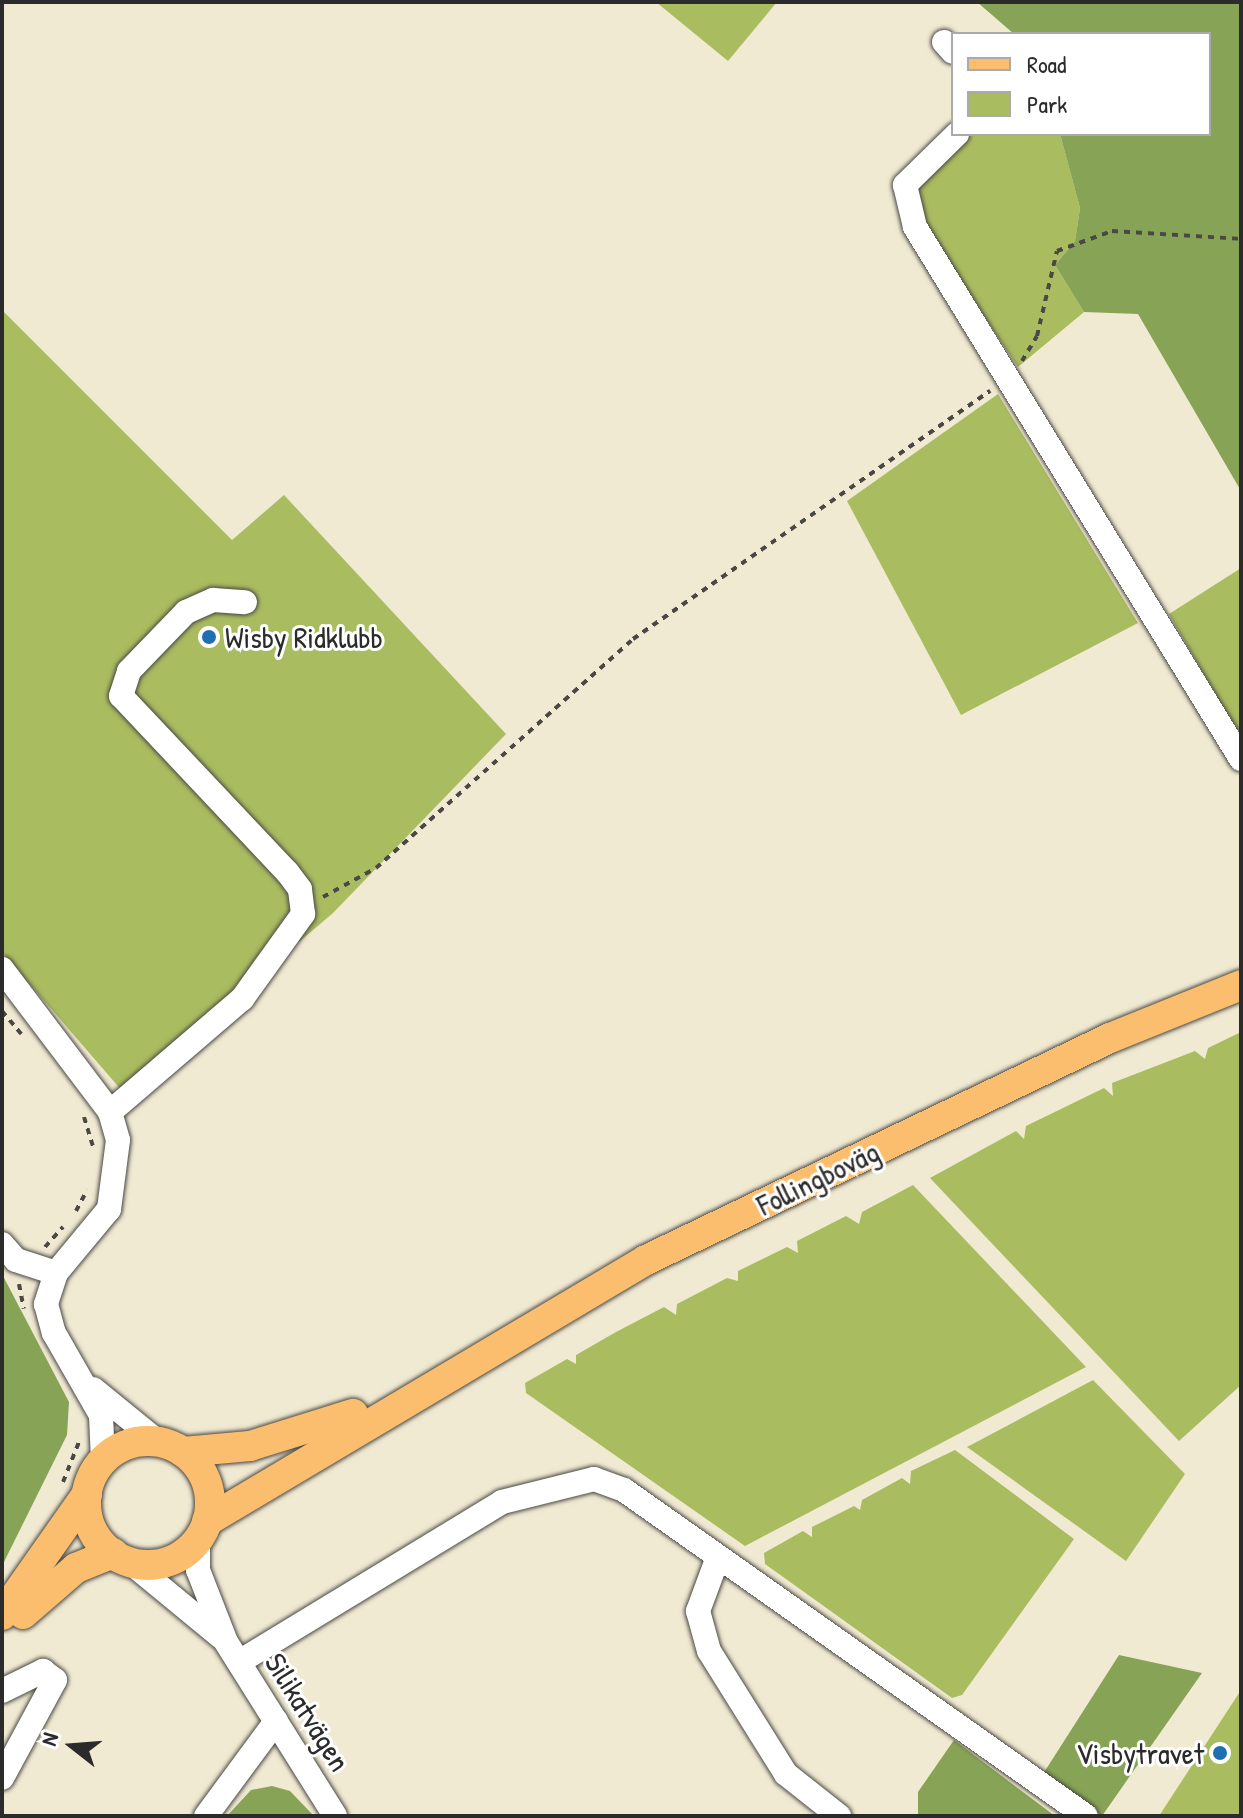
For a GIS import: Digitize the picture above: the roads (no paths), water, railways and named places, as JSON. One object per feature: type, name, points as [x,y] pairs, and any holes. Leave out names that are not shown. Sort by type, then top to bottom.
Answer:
[{"type":"main road","name":"Follingboväg","points":[[203,1529],[408,1395],[646,1260],[1110,1038],[1241,985]]},
{"type":"main road","name":"Follingboväg","points":[[170,1447],[250,1446],[408,1395]]},
{"type":"main road","points":[[2,1615],[41,1570],[87,1494],[103,1460],[124,1446],[170,1447],[208,1487],[203,1529],[164,1562],[121,1558],[76,1568],[2,1629]]},
{"type":"main road","points":[[87,1494],[93,1531],[121,1558]]},
{"type":"street","points":[[955,136],[905,185],[915,227],[1241,759]]},
{"type":"street","points":[[110,1112],[242,999],[301,922],[303,907],[287,872],[121,696],[129,671],[186,612],[213,600],[245,602]]},
{"type":"street","points":[[2,969],[110,1112],[120,1158],[116,1192],[56,1273],[46,1304],[54,1333],[88,1385],[101,1415],[103,1460]]},
{"type":"street","points":[[2,1244],[30,1267],[56,1273]]},
{"type":"street","points":[[88,1385],[170,1447]]},
{"type":"street","points":[[232,1652],[502,1502],[572,1479],[624,1490],[1086,1816]]},
{"type":"street","points":[[203,1529],[198,1570],[232,1652]]},
{"type":"street","points":[[718,1557],[698,1611],[709,1651],[786,1774],[839,1816]]},
{"type":"street","points":[[121,1558],[232,1652]]},
{"type":"street","name":"Silikatvägen","points":[[232,1652],[335,1816]]},
{"type":"street","points":[[2,1691],[38,1672],[49,1672],[52,1688],[2,1778]]},
{"type":"street","points":[[206,1816],[276,1721]]},
{"type":"place","name":"Wisby Ridklubb","points":[[209,637]]},
{"type":"place","name":"Visbytravet","points":[[1220,1753]]}]
